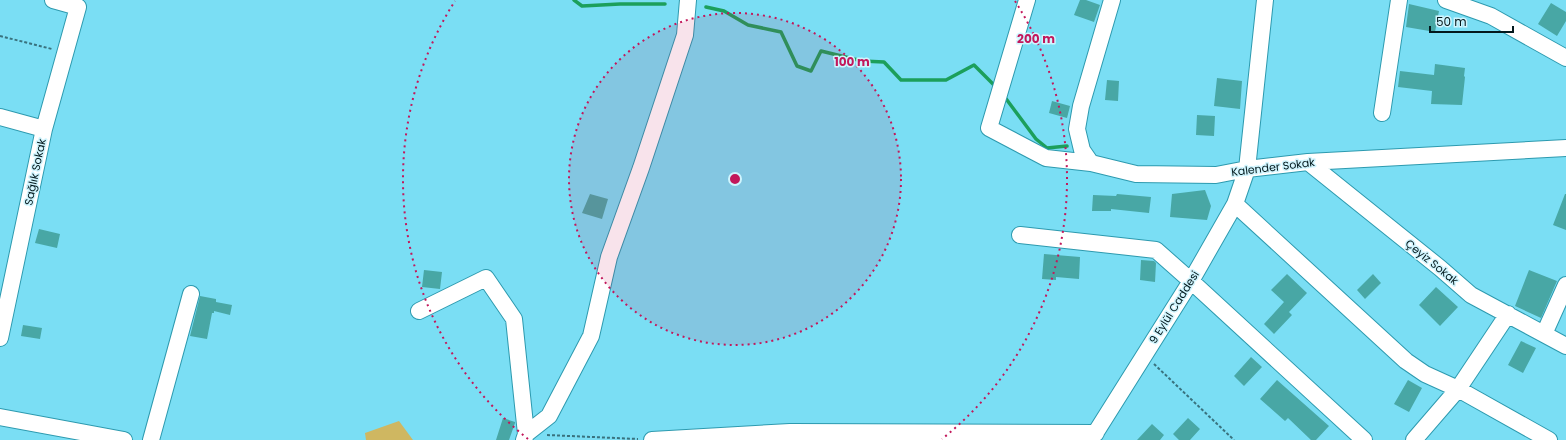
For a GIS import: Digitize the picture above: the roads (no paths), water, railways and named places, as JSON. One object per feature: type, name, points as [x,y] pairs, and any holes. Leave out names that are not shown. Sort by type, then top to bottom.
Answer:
[{"type":"street","name":"Sağlık Sokak","points":[[0,338],[44,129],[78,7],[52,0]]},
{"type":"street","points":[[525,437],[549,416],[591,336],[609,257],[641,168],[685,35],[688,0]]},
{"type":"street","name":"Kalender Sokak","points":[[1027,0],[989,128],[1046,158],[1091,163],[1136,174],[1216,175],[1247,169],[1308,162],[1566,148]]},
{"type":"street","points":[[1091,163],[1082,150],[1077,129],[1081,106],[1112,0]]},
{"type":"street","name":"9 Eylül Caddesi","points":[[1093,436],[1191,281],[1235,204],[1247,169],[1265,0]]},
{"type":"street","points":[[1382,113],[1399,0]]},
{"type":"street","points":[[1446,0],[1491,16],[1566,58]]},
{"type":"street","points":[[0,117],[44,129]]},
{"type":"street","name":"Çeyiz Sokak","points":[[1308,162],[1440,268],[1471,295],[1566,346]]},
{"type":"street","points":[[1235,204],[1406,361],[1425,374],[1458,389],[1549,440]]},
{"type":"street","points":[[1020,235],[1156,250],[1364,440]]},
{"type":"street","points":[[419,311],[486,278],[514,319],[525,437]]},
{"type":"street","points":[[1544,334],[1566,285]]},
{"type":"street","points":[[151,440],[191,294]]},
{"type":"street","points":[[1414,440],[1458,389],[1508,314]]},
{"type":"street","points":[[0,417],[124,440]]},
{"type":"street","points":[[652,440],[789,436],[1093,436]]},
{"type":"waterway","points":[[574,0],[582,6],[665,4]]},
{"type":"waterway","points":[[706,7],[724,11],[748,25],[781,32],[797,66],[811,71],[821,51],[862,61],[884,62],[901,80],[946,80],[974,65],[996,87]]},
{"type":"waterway","points":[[1004,96],[1036,139],[1047,148],[1067,146]]}]
